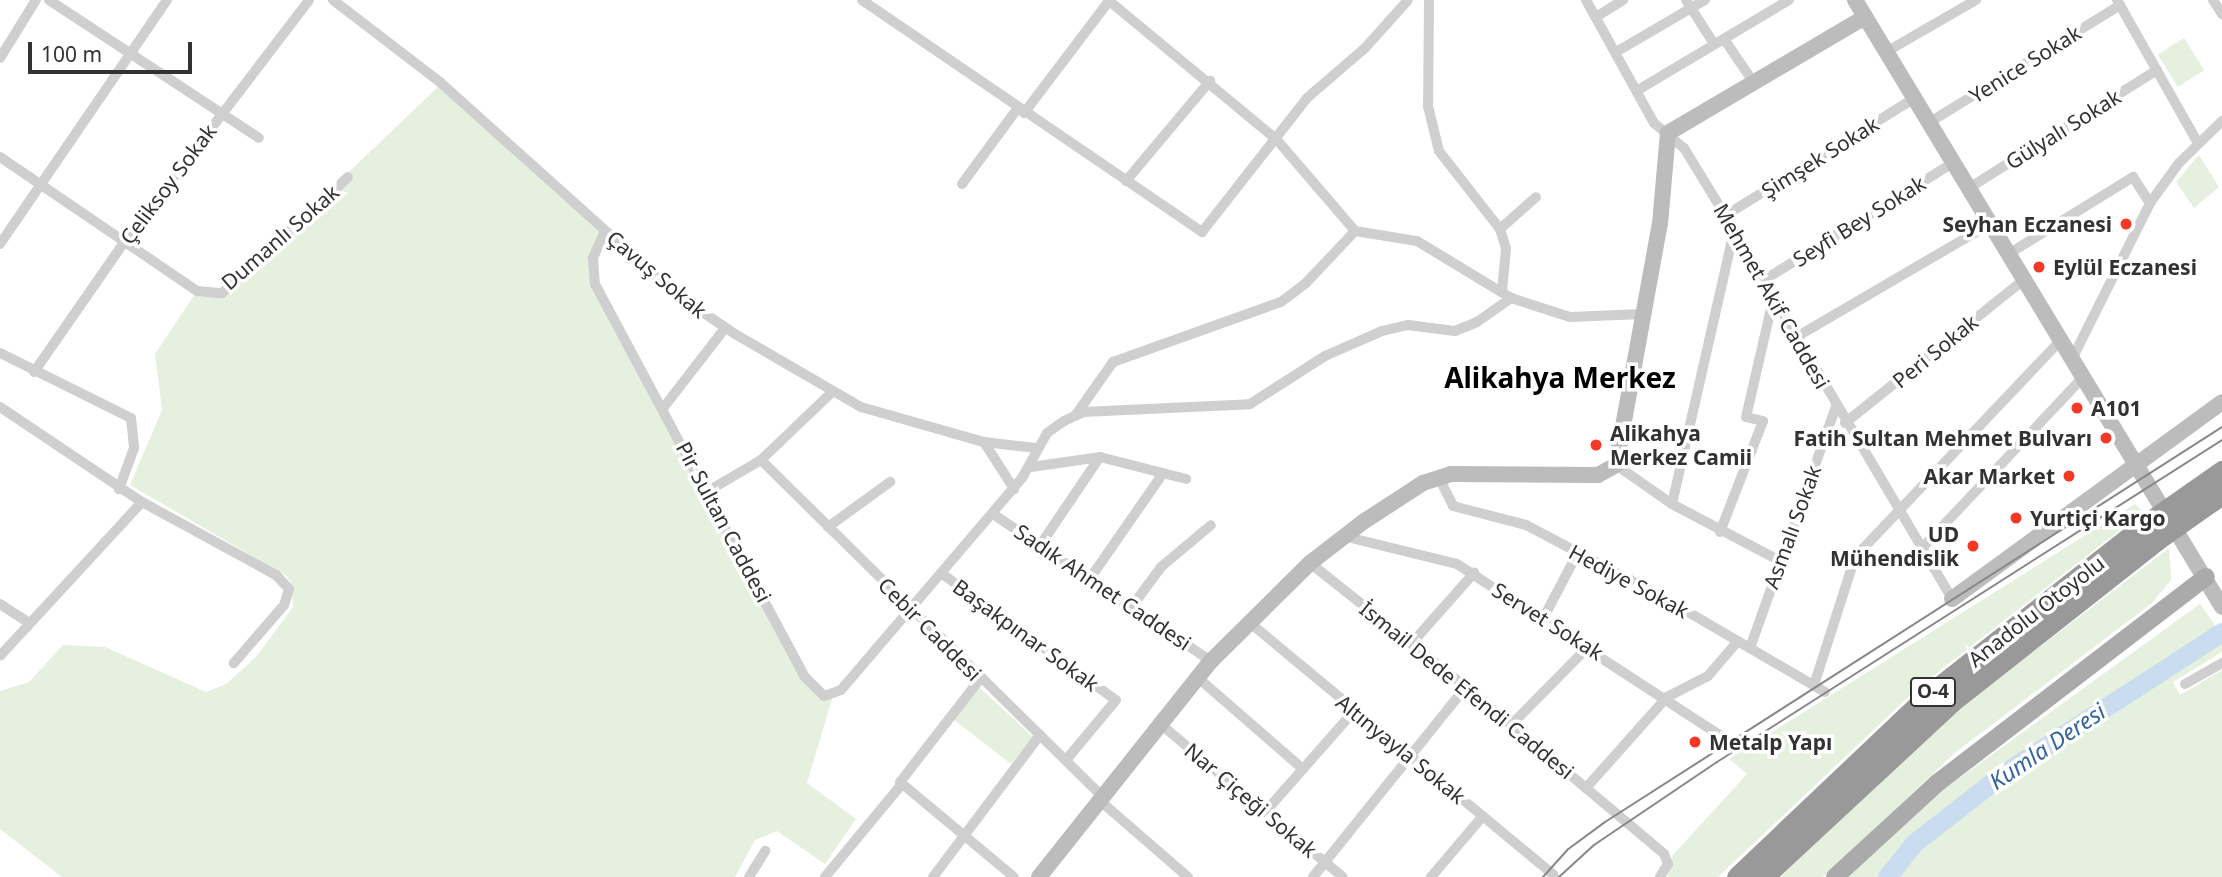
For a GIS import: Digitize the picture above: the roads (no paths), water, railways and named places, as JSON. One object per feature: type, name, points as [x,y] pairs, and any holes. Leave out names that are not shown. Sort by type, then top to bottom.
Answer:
[{"type":"highway","name":"Anadolu Otoyolu","points":[[1737,877],[1930,694],[2197,500],[2222,471]]},
{"type":"highway","name":"Anadolu Otoyolu","points":[[2197,500],[2222,494]]},
{"type":"highway","name":"Anadolu Otoyolu","points":[[1763,877],[1951,702],[2152,532]]},
{"type":"main road","points":[[1835,877],[1936,784],[2206,578]]},
{"type":"street","points":[[0,58],[36,0]]},
{"type":"street","points":[[49,0],[259,138]]},
{"type":"street","points":[[0,244],[167,0]]},
{"type":"street","name":"Çeliksoy Sokak","points":[[34,372],[125,241],[309,0]]},
{"type":"street","name":"Çavuş Sokak","points":[[333,0],[441,83],[676,294],[725,328],[831,393],[861,407],[985,442],[1036,448]]},
{"type":"street","points":[[862,0],[1020,111],[1202,232],[1315,89],[1365,48],[1408,0]]},
{"type":"street","points":[[962,184],[1108,0],[1277,140],[1355,231],[1417,240],[1506,295],[1570,317],[1642,314]]},
{"type":"street","points":[[1429,0],[1428,106],[1439,151],[1500,229],[1506,249],[1506,295]]},
{"type":"street","name":"Mehmet Akif Caddesi","points":[[1586,0],[1638,89],[1654,123],[1684,148],[1726,215],[1798,336],[1845,423],[1923,547],[1952,599]]},
{"type":"street","points":[[1596,17],[1623,0]]},
{"type":"street","points":[[1616,52],[1689,4],[1705,0]]},
{"type":"street","points":[[1638,89],[1788,0]]},
{"type":"street","points":[[1855,0],[2137,460],[2219,602]]},
{"type":"street","points":[[1886,52],[1976,0]]},
{"type":"street","points":[[2213,0],[2222,14]]},
{"type":"street","points":[[2118,3],[2198,143]]},
{"type":"street","name":"Yenice Sokak","points":[[1930,122],[2118,3]]},
{"type":"street","points":[[1689,4],[1754,83]]},
{"type":"street","points":[[1616,465],[1660,224],[1668,133],[1865,17]]},
{"type":"street","name":"Gülyalı Sokak","points":[[1969,188],[2157,70]]},
{"type":"street","points":[[1126,181],[1210,82]]},
{"type":"street","name":"Şimşek Sokak","points":[[1726,215],[1915,98]]},
{"type":"street","points":[[2073,357],[2150,203],[2198,143],[2222,121]]},
{"type":"street","name":"Dumanlı Sokak","points":[[0,157],[197,291],[222,293],[348,177]]},
{"type":"street","name":"Seyfi Bey Sokak","points":[[1764,280],[1954,162]]},
{"type":"street","points":[[2010,253],[2133,177],[2150,203]]},
{"type":"street","points":[[1500,229],[1536,197]]},
{"type":"street","points":[[1798,336],[1991,223]]},
{"type":"street","points":[[1672,504],[1734,230]]},
{"type":"street","name":"Pir Sultan Caddesi","points":[[605,231],[593,258],[595,284],[664,407],[804,676],[824,696],[841,690],[908,608]]},
{"type":"street","points":[[1075,416],[1114,362],[1281,302],[1306,283],[1355,231]]},
{"type":"street","name":"Peri Sokak","points":[[1845,423],[2025,279]]},
{"type":"street","points":[[908,608],[1014,489],[1031,467],[1036,448],[1053,428],[1075,416],[1250,404],[1325,356],[1382,331],[1408,325],[1455,331],[1506,295]]},
{"type":"street","points":[[1720,532],[1763,421],[1746,417],[1774,296]]},
{"type":"street","points":[[664,407],[725,328]]},
{"type":"street","points":[[1814,685],[1855,557],[2062,339]]},
{"type":"street","points":[[0,353],[131,418],[134,448],[120,489]]},
{"type":"street","points":[[1923,547],[2084,376]]},
{"type":"street","points":[[708,491],[761,460],[831,393]]},
{"type":"street","points":[[1952,599],[2137,460],[2222,402]]},
{"type":"street","points":[[0,407],[120,489],[276,575],[289,589],[284,606],[234,663]]},
{"type":"street","name":"Asmalı Sokak","points":[[1750,648],[1836,407]]},
{"type":"street","points":[[985,442],[1014,489]]},
{"type":"street","points":[[1031,467],[1100,457],[1186,479]]},
{"type":"street","points":[[1041,544],[1100,457]]},
{"type":"street","name":"Cebir Caddesi","points":[[761,460],[908,608],[1066,760],[1099,797],[1188,877]]},
{"type":"street","points":[[1616,465],[1672,504],[1720,532],[1780,561]]},
{"type":"street","points":[[1039,877],[1158,722],[1211,661],[1310,563],[1343,536],[1408,491],[1439,478],[1508,472],[1598,475],[1616,465]]},
{"type":"street","points":[[1091,577],[1163,475]]},
{"type":"street","name":"Hediye Sokak","points":[[1439,478],[1453,506],[1514,519],[1738,641],[1825,692]]},
{"type":"street","points":[[828,527],[890,482]]},
{"type":"street","points":[[0,656],[142,502]]},
{"type":"street","name":"Sadık Ahmet Caddesi","points":[[993,514],[1133,605],[1211,661]]},
{"type":"street","points":[[1133,605],[1161,567],[1211,525]]},
{"type":"street","name":"Servet Sokak","points":[[1343,536],[1447,560],[1474,573],[1667,697],[1735,745]]},
{"type":"street","points":[[1543,618],[1577,554]]},
{"type":"street","name":"İsmail Dede Efendi Caddesi","points":[[1310,563],[1412,643],[1623,818],[1667,858],[1660,877]]},
{"type":"street","name":"Başakpınar Sokak","points":[[941,573],[1116,700],[1066,760]]},
{"type":"street","points":[[1412,643],[1474,573]]},
{"type":"street","points":[[0,604],[29,623]]},
{"type":"street","name":"Altınyayla Sokak","points":[[1249,622],[1554,876]]},
{"type":"street","points":[[1586,788],[1667,697],[1708,676],[1738,641]]},
{"type":"street","points":[[1511,725],[1589,646]]},
{"type":"street","points":[[2185,684],[2222,663]]},
{"type":"street","points":[[1197,677],[1303,769]]},
{"type":"street","points":[[825,877],[981,679]]},
{"type":"street","points":[[1313,877],[1412,759],[1466,687]]},
{"type":"street","points":[[1265,812],[1354,710]]},
{"type":"street","name":"Nar Çiçeği Sokak","points":[[1158,722],[1343,877]]},
{"type":"street","points":[[933,877],[1040,735]]},
{"type":"street","points":[[901,783],[962,838],[1014,877]]},
{"type":"street","points":[[1431,877],[1483,816]]},
{"type":"street","points":[[749,877],[765,851]]},
{"type":"waterway","name":"Kumla Deresi","points":[[1887,877],[1914,843],[2004,773],[2222,632]]},
{"type":"tram line","points":[[1543,877],[1567,850],[1605,822],[2222,427]]},
{"type":"tram line","points":[[1559,877],[1594,845],[1717,762],[2222,440]]},
{"type":"place","name":"Seyhan Eczanesi","points":[[2126,224]]},
{"type":"place","name":"Eylül Eczanesi","points":[[2039,267]]},
{"type":"place","name":"A101","points":[[2077,408]]},
{"type":"place","name":"Fatih Sultan Mehmet Bulvarı","points":[[2106,438]]},
{"type":"place","name":"Alikahya Merkez Camii","points":[[1596,445]]},
{"type":"place","name":"Akar Market","points":[[2069,476]]},
{"type":"place","name":"Yurtiçi Kargo","points":[[2016,518]]},
{"type":"place","name":"UD Mühendislik","points":[[1973,546]]},
{"type":"place","name":"Metalp Yapı","points":[[1695,742]]},
{"type":"district","name":"Alikahya Merkez","points":[[1560,377]]}]
